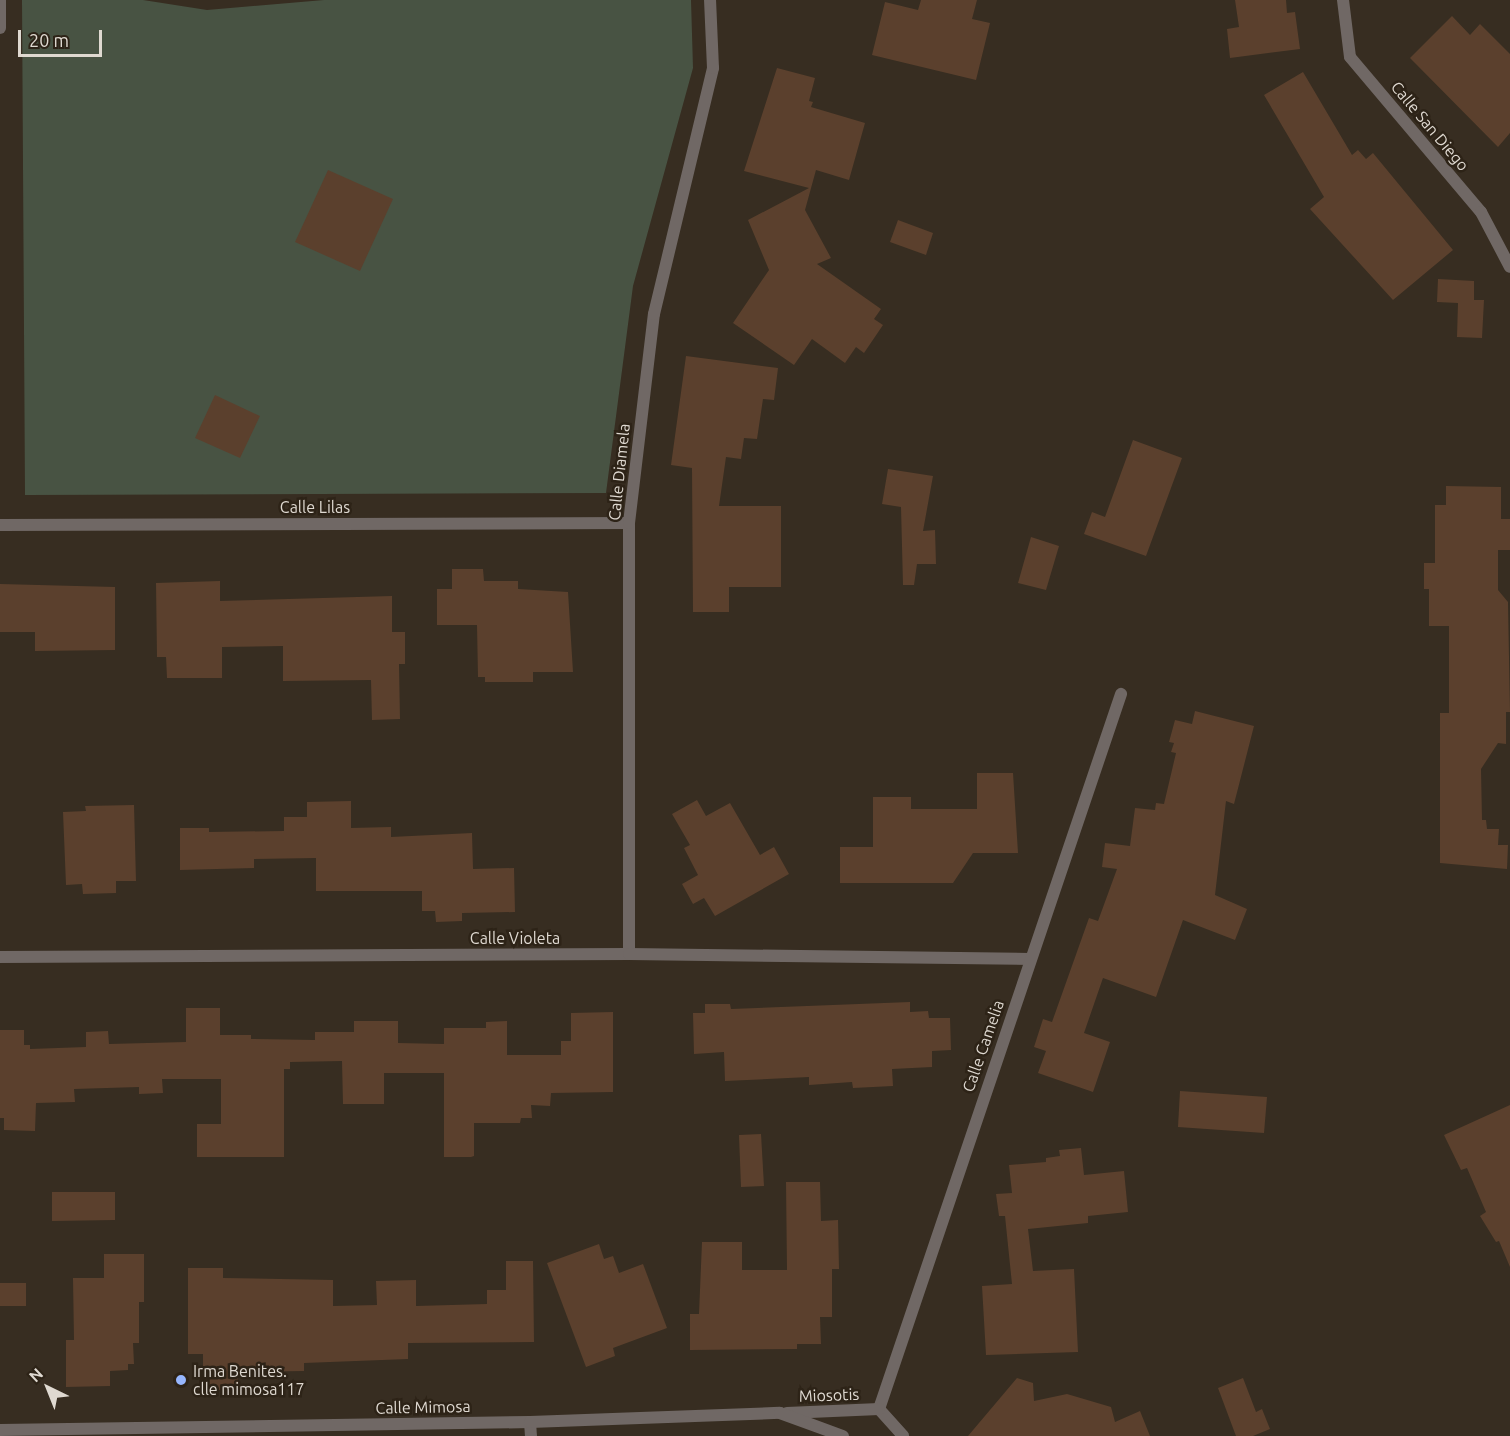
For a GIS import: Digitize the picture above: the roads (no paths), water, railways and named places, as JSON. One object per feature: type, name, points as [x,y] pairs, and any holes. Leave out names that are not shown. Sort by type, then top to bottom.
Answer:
[{"type":"street","points":[[0,0],[0,27]]},
{"type":"street","name":"Calle Diamela","points":[[629,954],[629,523],[654,314],[713,68],[710,0]]},
{"type":"street","name":"Calle San Diego","points":[[1343,0],[1350,57],[1481,212],[1510,267]]},
{"type":"street","name":"Calle Lilas","points":[[0,525],[629,523]]},
{"type":"street","name":"Calle Camelia","points":[[879,1409],[1121,694]]},
{"type":"street","name":"Calle Violeta","points":[[0,957],[629,954],[1030,959]]},
{"type":"street","points":[[879,1409],[903,1436]]},
{"type":"street","name":"Miosotis","points":[[780,1413],[879,1409]]},
{"type":"street","name":"Calle Mimosa","points":[[0,1430],[530,1422],[780,1413],[843,1436]]},
{"type":"street","points":[[530,1422],[531,1436]]},
{"type":"place","name":"Irma Benites. clle mimosa117","points":[[181,1380]]}]
